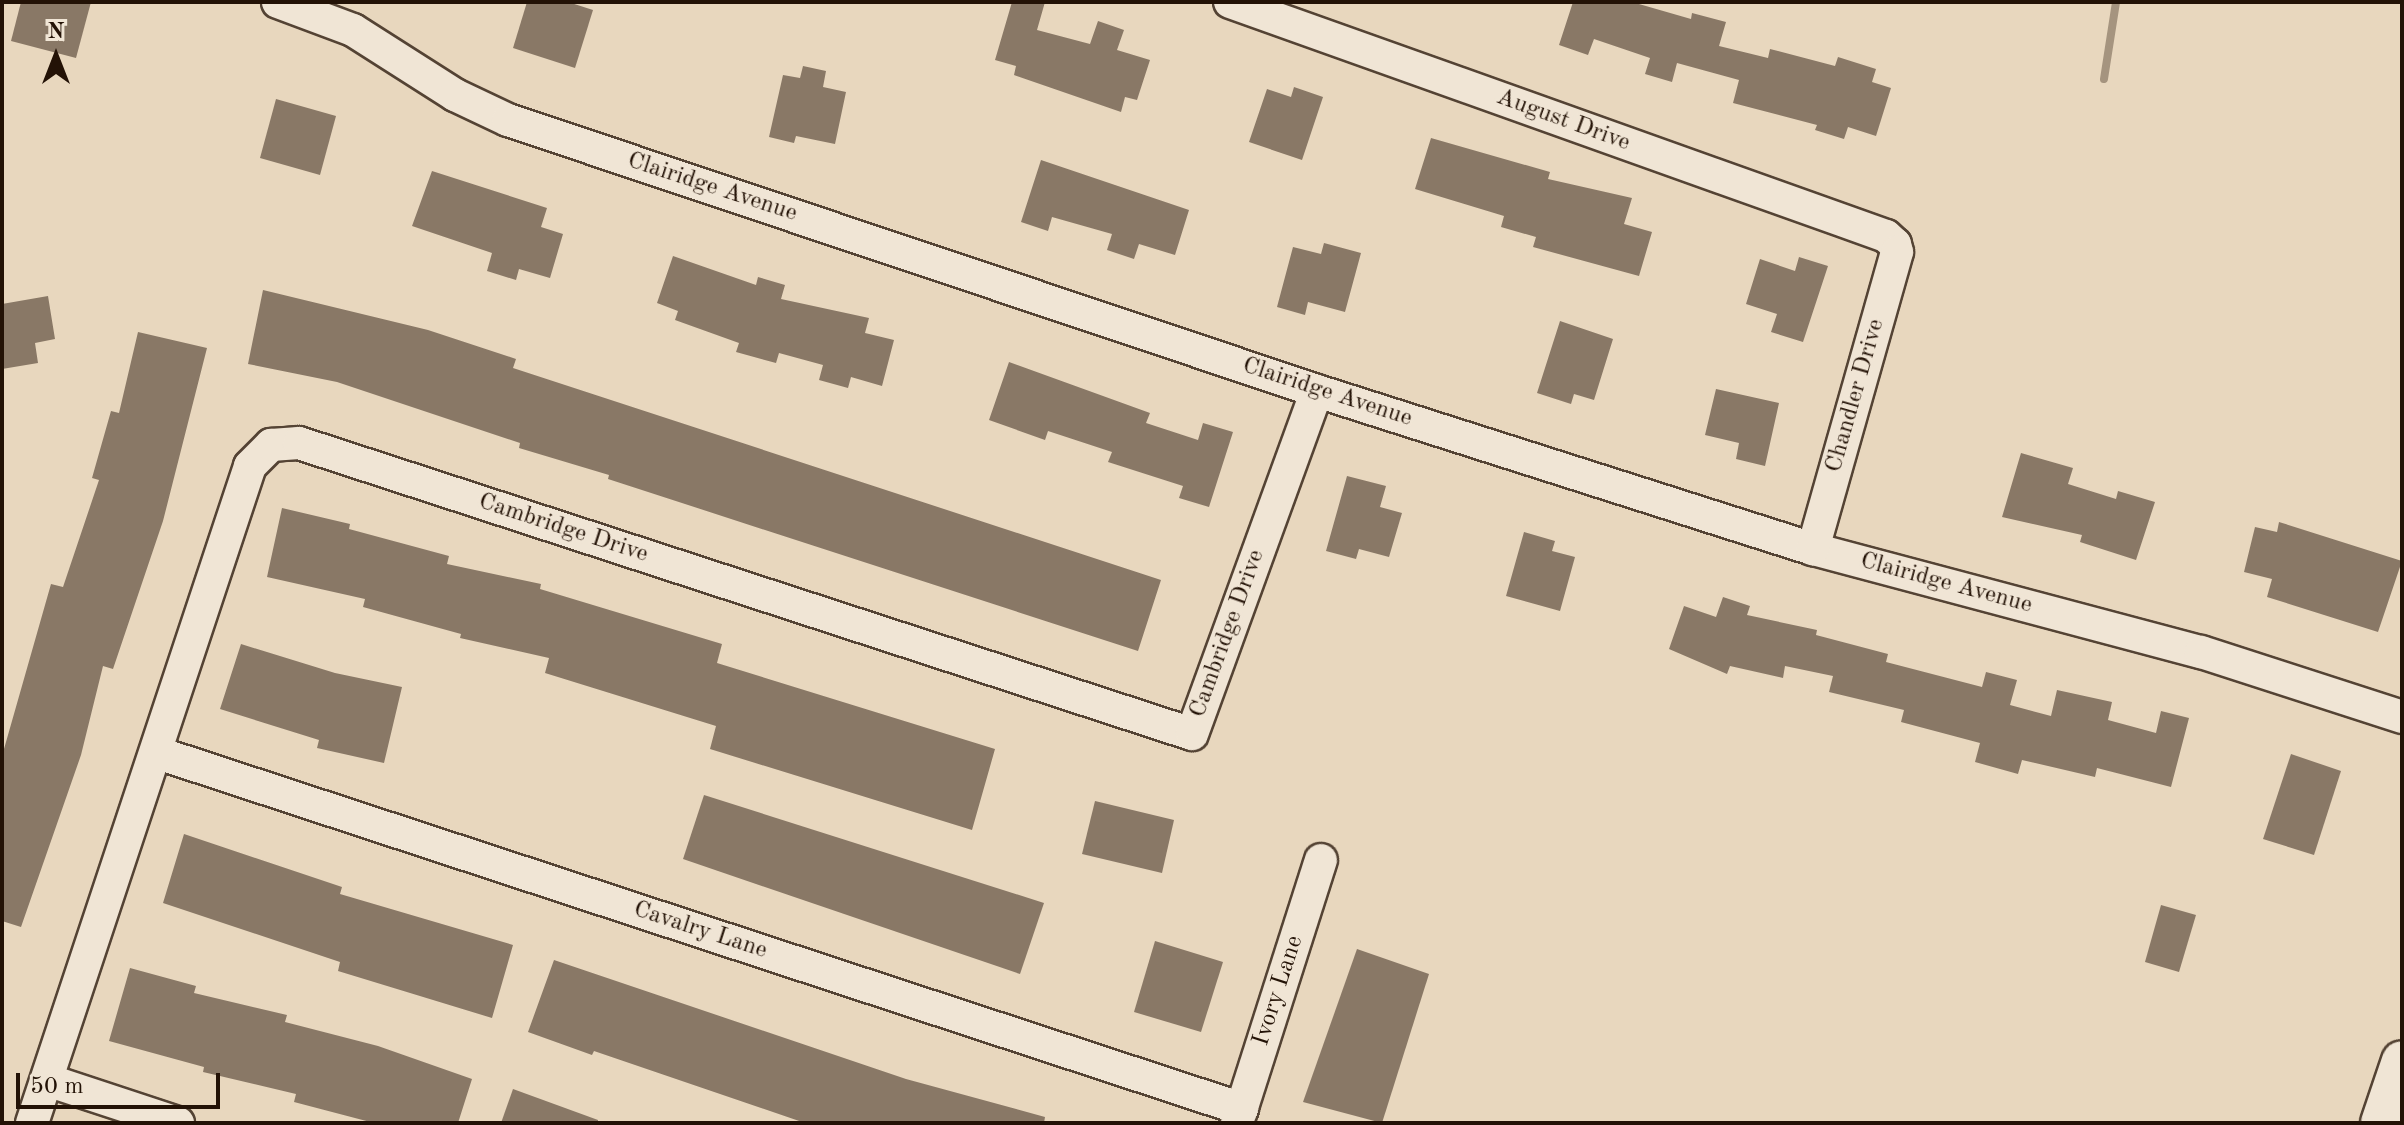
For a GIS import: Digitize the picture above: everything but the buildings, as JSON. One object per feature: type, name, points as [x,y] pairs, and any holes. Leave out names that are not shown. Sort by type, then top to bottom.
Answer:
[{"type":"street","name":"August Drive","points":[[1230,2],[1282,10],[1886,236],[1895,244]]},
{"type":"street","name":"Clairidge Avenue","points":[[287,3],[353,30],[455,95],[508,120],[1317,391],[1813,549],[2201,652],[2402,717]]},
{"type":"street","name":"Chandler Drive","points":[[1813,549],[1897,252],[1895,244]]},
{"type":"street","name":"Cambridge Drive","points":[[32,1123],[158,753],[250,466],[271,445],[299,443],[1192,734],[1317,391]]},
{"type":"street","name":"Cavalry Lane","points":[[158,753],[1239,1116]]},
{"type":"street","name":"Ivory Lane","points":[[1239,1116],[1321,860]]},
{"type":"street","points":[[2381,1123],[2402,1061]]},
{"type":"street","points":[[47,1080],[178,1123]]},
{"type":"waterway","points":[[2104,79],[2116,2]]}]
